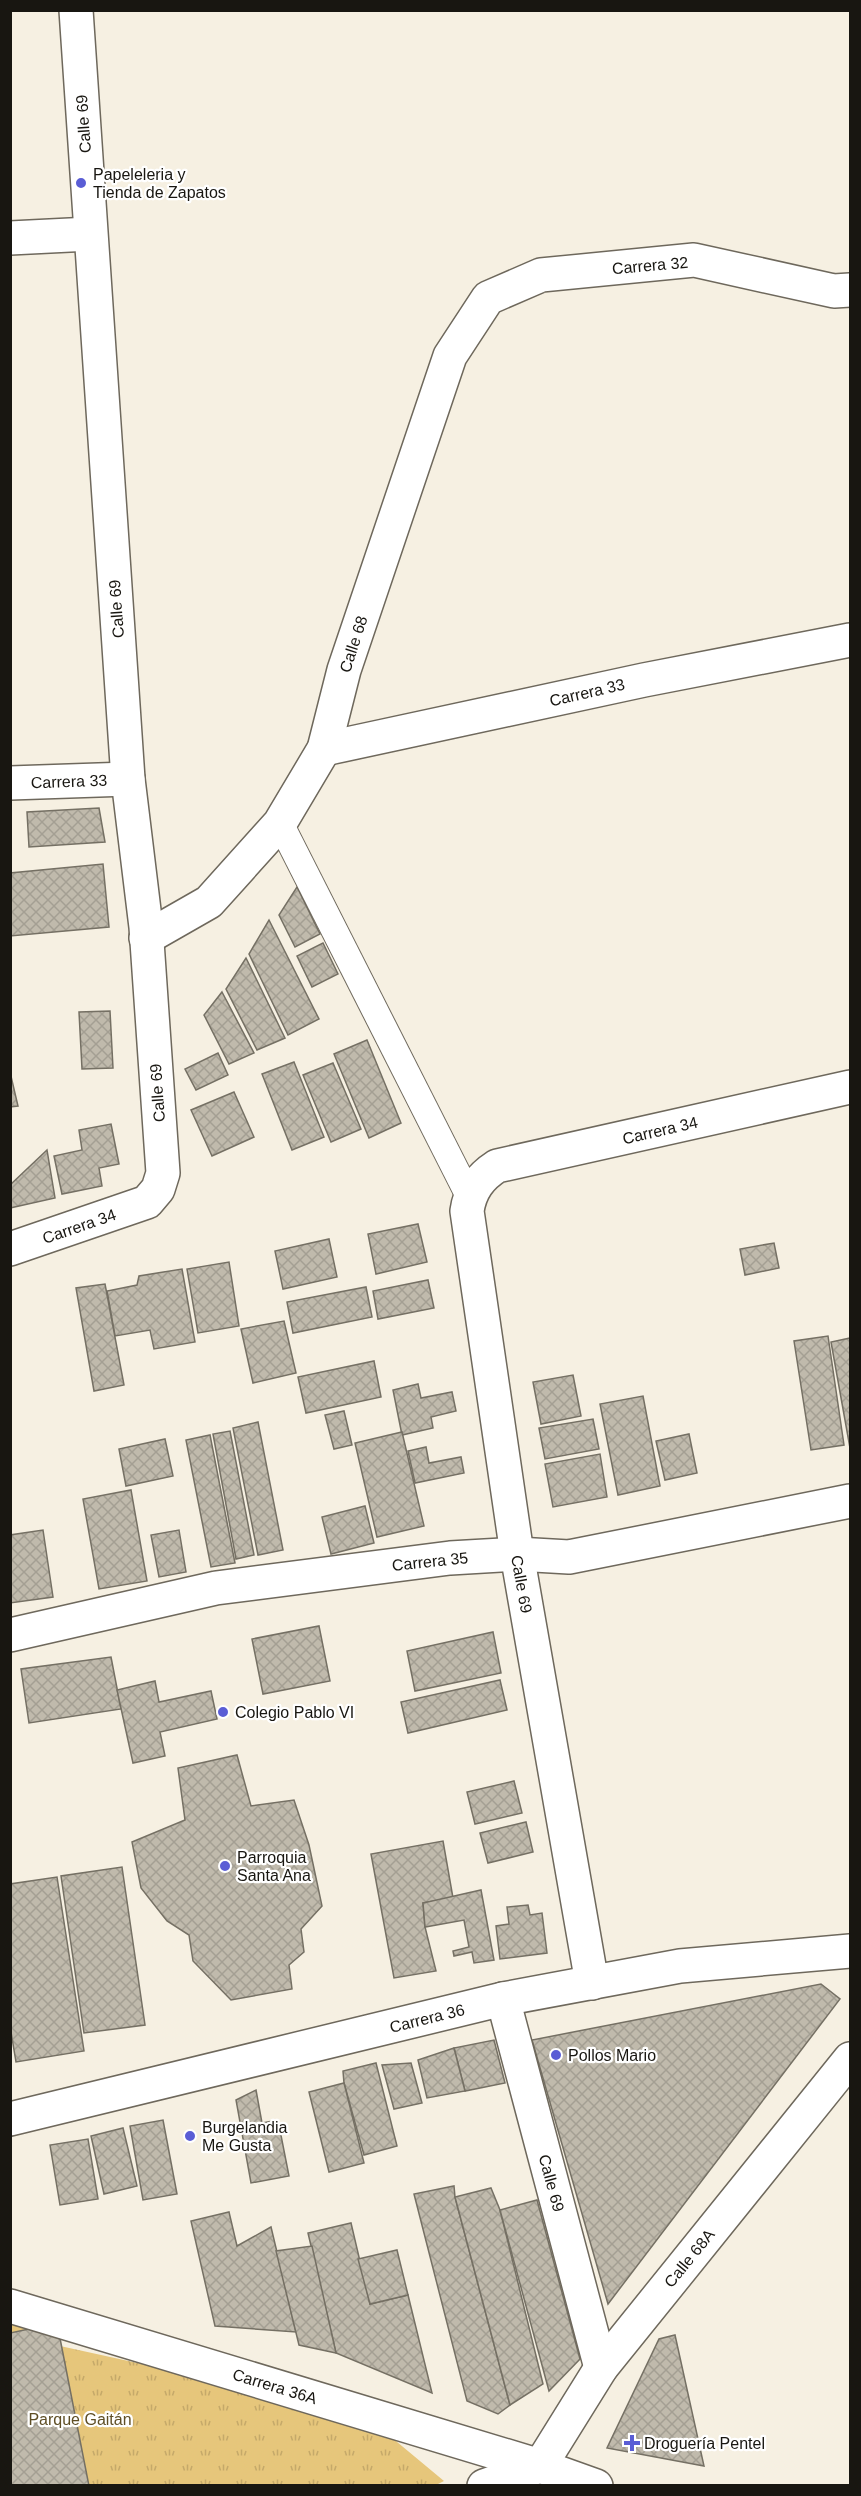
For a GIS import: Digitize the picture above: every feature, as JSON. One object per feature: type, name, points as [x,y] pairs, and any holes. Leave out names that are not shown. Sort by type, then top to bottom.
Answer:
[{"type":"street","name":"Calle 69","points":[[76,10],[128,779],[146,938],[163,1173],[158,1189],[147,1202]]},
{"type":"street","points":[[10,238],[90,234]]},
{"type":"street","name":"Carrera 32","points":[[488,298],[541,276],[694,260],[834,291],[850,290]]},
{"type":"street","name":"Calle 68","points":[[146,938],[209,902],[280,823],[324,750],[344,670],[450,356],[488,298]]},
{"type":"street","name":"Carrera 33","points":[[324,750],[644,680],[850,640]]},
{"type":"street","name":"Carrera 33","points":[[10,783],[128,779]]},
{"type":"street","points":[[280,823],[473,1191]]},
{"type":"street","name":"Carrera 34","points":[[473,1191],[485,1174],[497,1166],[850,1087]]},
{"type":"street","name":"Calle 69","points":[[473,1191],[467,1211],[517,1554],[592,1983]]},
{"type":"street","name":"Carrera 34","points":[[10,1249],[147,1202]]},
{"type":"street","name":"Carrera 35","points":[[10,1635],[216,1588],[450,1558],[517,1554],[568,1557],[850,1501]]},
{"type":"street","name":"Carrera 36","points":[[10,2119],[503,1999],[680,1966],[850,1951]]},
{"type":"street","name":"Calle 69","points":[[503,1999],[601,2368]]},
{"type":"street","name":"Calle 68A","points":[[540,2466],[601,2368],[850,2059]]},
{"type":"street","name":"Carrera 36A","points":[[10,2306],[540,2466],[596,2486]]},
{"type":"street","points":[[484,2486],[540,2466]]},
{"type":"green space","name":"Parque Gaitán","points":[[10,2321],[51,2344],[361,2412],[444,2481],[434,2486],[11,2485]]},
{"type":"building","points":[[99,808],[105,842],[29,847],[27,812]]},
{"type":"building","points":[[103,864],[109,927],[10,936],[10,873]]},
{"type":"building","points":[[297,887],[320,934],[295,947],[279,915]]},
{"type":"building","points":[[269,920],[319,1019],[288,1035],[249,954]]},
{"type":"building","points":[[323,943],[338,974],[312,987],[297,956]]},
{"type":"building","points":[[246,958],[285,1038],[257,1050],[226,989]]},
{"type":"building","points":[[222,992],[254,1053],[229,1064],[204,1015]]},
{"type":"building","points":[[110,1011],[113,1068],[82,1069],[79,1012]]},
{"type":"building","points":[[367,1040],[401,1123],[369,1138],[334,1054]]},
{"type":"building","points":[[218,1053],[228,1075],[196,1090],[185,1069]]},
{"type":"building","points":[[294,1062],[324,1137],[292,1150],[262,1074]]},
{"type":"building","points":[[333,1063],[361,1129],[331,1142],[303,1075]]},
{"type":"building","points":[[10,1072],[18,1106],[10,1107]]},
{"type":"building","points":[[234,1092],[254,1137],[212,1156],[191,1110]]},
{"type":"building","points":[[111,1124],[119,1164],[99,1168],[102,1186],[62,1194],[54,1156],[82,1150],[79,1130]]},
{"type":"building","points":[[47,1150],[55,1198],[10,1208],[10,1185]]},
{"type":"building","points":[[418,1224],[427,1262],[376,1274],[368,1234]]},
{"type":"building","points":[[329,1239],[337,1277],[283,1289],[275,1251]]},
{"type":"building","points":[[774,1243],[779,1268],[745,1275],[740,1249]]},
{"type":"building","points":[[229,1262],[239,1326],[198,1333],[187,1269]]},
{"type":"building","points":[[182,1269],[195,1342],[154,1349],[150,1330],[115,1336],[107,1291],[137,1285],[139,1276]]},
{"type":"building","points":[[428,1280],[434,1308],[378,1319],[373,1291]]},
{"type":"building","points":[[105,1284],[124,1385],[94,1391],[76,1288]]},
{"type":"building","points":[[366,1287],[372,1317],[293,1333],[287,1302]]},
{"type":"building","points":[[284,1321],[296,1373],[253,1383],[241,1329]]},
{"type":"building","points":[[828,1336],[844,1445],[811,1450],[794,1341]]},
{"type":"building","points":[[850,1338],[850,1448],[831,1342]]},
{"type":"building","points":[[374,1361],[381,1397],[306,1413],[298,1377]]},
{"type":"building","points":[[573,1375],[581,1416],[541,1424],[533,1382]]},
{"type":"building","points":[[418,1384],[421,1398],[452,1392],[456,1411],[431,1417],[433,1428],[402,1435],[393,1390]]},
{"type":"building","points":[[643,1396],[660,1486],[618,1495],[600,1404]]},
{"type":"building","points":[[344,1411],[352,1445],[334,1449],[325,1415]]},
{"type":"building","points":[[593,1419],[599,1449],[545,1459],[539,1428]]},
{"type":"building","points":[[258,1422],[283,1550],[258,1555],[233,1428]]},
{"type":"building","points":[[230,1431],[254,1555],[236,1559],[213,1434]]},
{"type":"building","points":[[402,1432],[424,1526],[377,1537],[355,1443]]},
{"type":"building","points":[[689,1434],[697,1473],[665,1480],[656,1441]]},
{"type":"building","points":[[210,1435],[235,1563],[211,1567],[186,1440]]},
{"type":"building","points":[[165,1439],[173,1476],[126,1486],[119,1449]]},
{"type":"building","points":[[426,1447],[429,1463],[461,1457],[464,1473],[415,1483],[408,1451]]},
{"type":"building","points":[[600,1454],[607,1497],[553,1507],[545,1464]]},
{"type":"building","points":[[131,1490],[147,1581],[99,1589],[83,1499]]},
{"type":"building","points":[[365,1506],[374,1543],[331,1554],[322,1517]]},
{"type":"building","points":[[43,1530],[53,1597],[10,1603],[10,1535]]},
{"type":"building","points":[[179,1530],[186,1572],[159,1577],[151,1535]]},
{"type":"building","points":[[319,1626],[330,1681],[263,1694],[252,1639]]},
{"type":"building","points":[[493,1632],[501,1673],[415,1691],[407,1651]]},
{"type":"building","points":[[111,1657],[121,1709],[29,1723],[21,1669]]},
{"type":"building","points":[[500,1680],[507,1710],[408,1733],[401,1702]]},
{"type":"building","points":[[155,1681],[159,1702],[211,1691],[217,1719],[160,1732],[165,1756],[133,1763],[117,1690]]},
{"type":"building","name":"Parroquia Santa Ana","points":[[237,1755],[251,1806],[294,1800],[309,1845],[322,1906],[301,1929],[304,1952],[289,1965],[292,1989],[231,2000],[193,1961],[189,1935],[167,1921],[141,1888],[132,1842],[185,1820],[178,1768]]},
{"type":"building","points":[[514,1781],[522,1813],[475,1824],[467,1792]]},
{"type":"building","points":[[526,1822],[533,1852],[488,1863],[480,1833]]},
{"type":"building","points":[[443,1841],[453,1898],[423,1903],[425,1927],[436,1971],[394,1978],[371,1854]]},
{"type":"building","points":[[122,1867],[145,2025],[84,2033],[61,1876]]},
{"type":"building","points":[[57,1877],[84,2051],[16,2062],[10,2026],[10,1884]]},
{"type":"building","points":[[481,1890],[494,1960],[474,1963],[472,1952],[454,1956],[453,1951],[469,1947],[464,1920],[425,1927],[423,1903]]},
{"type":"building","points":[[528,1905],[530,1915],[542,1913],[547,1953],[500,1959],[496,1926],[509,1924],[507,1907]]},
{"type":"building","points":[[821,1984],[840,1999],[608,2304],[532,2040]]},
{"type":"building","points":[[494,2040],[505,2083],[465,2091],[454,2048]]},
{"type":"building","points":[[454,2048],[465,2091],[427,2098],[418,2060]]},
{"type":"building","points":[[376,2063],[397,2146],[364,2155],[344,2083],[343,2071]]},
{"type":"building","points":[[411,2063],[422,2103],[394,2109],[382,2065]]},
{"type":"building","points":[[344,2083],[364,2163],[329,2172],[309,2092]]},
{"type":"building","points":[[256,2090],[262,2123],[278,2120],[289,2176],[251,2183],[236,2100]]},
{"type":"building","points":[[163,2120],[177,2194],[143,2200],[130,2126]]},
{"type":"building","points":[[123,2128],[137,2186],[104,2194],[91,2136]]},
{"type":"building","points":[[88,2139],[98,2199],[60,2205],[50,2145]]},
{"type":"building","points":[[454,2186],[510,2405],[498,2414],[467,2401],[414,2194]]},
{"type":"building","points":[[491,2188],[500,2210],[543,2384],[510,2405],[455,2197]]},
{"type":"building","points":[[537,2200],[580,2359],[549,2391],[500,2210]]},
{"type":"building","points":[[229,2212],[237,2246],[271,2227],[296,2332],[215,2326],[191,2221]]},
{"type":"building","points":[[351,2223],[370,2304],[408,2295],[432,2393],[336,2353],[308,2233]]},
{"type":"building","points":[[312,2246],[336,2353],[299,2345],[276,2251]]},
{"type":"building","points":[[397,2250],[408,2295],[370,2304],[358,2259]]},
{"type":"building","points":[[57,2323],[89,2486],[10,2486],[10,2333]]},
{"type":"building","points":[[675,2335],[704,2466],[607,2448],[659,2339]]},
{"type":"place","name":"Papeleleria y Tienda de Zapatos","points":[[81,183]]},
{"type":"place","name":"Colegio Pablo VI","points":[[223,1712]]},
{"type":"place","name":"Parroquia Santa Ana","points":[[225,1866]]},
{"type":"place","name":"Pollos Mario","points":[[556,2055]]},
{"type":"place","name":"Burgelandia Me Gusta","points":[[190,2136]]},
{"type":"place","name":"Droguería Pentel","points":[[632,2443]]}]
